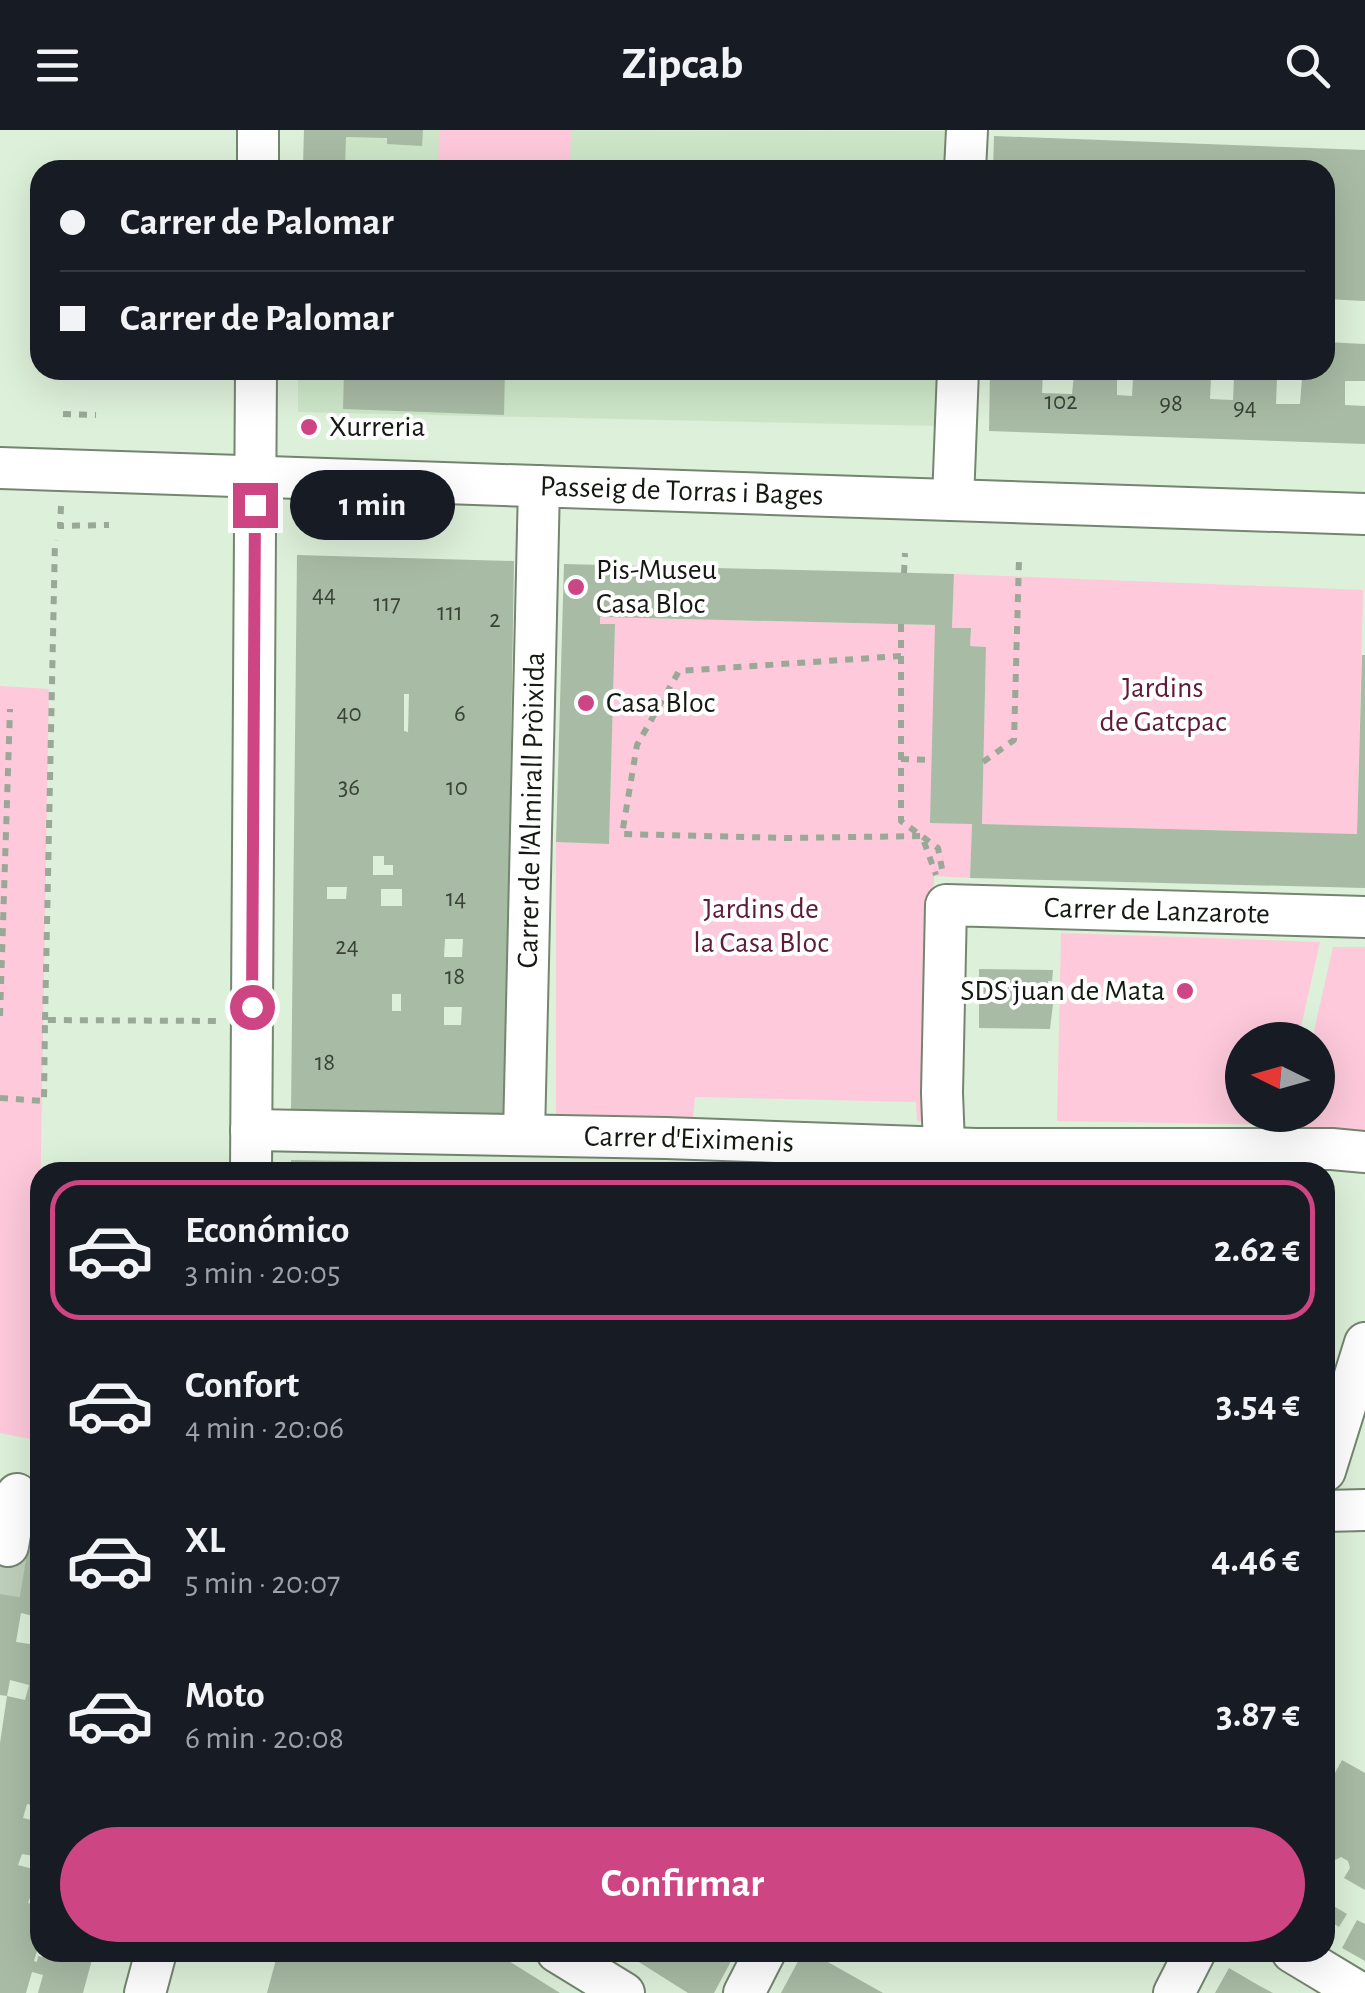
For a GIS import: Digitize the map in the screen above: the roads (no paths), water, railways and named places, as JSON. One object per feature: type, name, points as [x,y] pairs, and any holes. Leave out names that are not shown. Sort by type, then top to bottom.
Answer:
[{"type":"street","points":[[258,130],[258,160]]},
{"type":"street","points":[[966,160],[967,130]]},
{"type":"street","points":[[251,1162],[256,380]]},
{"type":"street","points":[[953,500],[958,380]]},
{"type":"street","name":"Passeig de Torras i Bages","points":[[0,468],[1365,514]]},
{"type":"street","name":"Carrer de l'Almirall Pròixida","points":[[524,1135],[539,486]]},
{"type":"street","name":"Carrer de Lanzarote","points":[[944,1160],[944,890],[1365,917]]},
{"type":"street","name":"Carrer d'Eiximenis","points":[[251,1130],[524,1135],[683,1156],[944,1160],[1332,1149],[1365,1152]]},
{"type":"street","points":[[1335,1439],[1365,1344]]},
{"type":"street","points":[[8,1546],[19,1494]]},
{"type":"street","points":[[1335,1511],[1365,1510]]},
{"type":"street","points":[[145,1993],[153,1962]]},
{"type":"street","points":[[573,1962],[624,1993]]},
{"type":"street","points":[[744,1993],[760,1962]]},
{"type":"street","points":[[1174,1993],[1190,1962]]},
{"type":"street","points":[[1309,1962],[1360,1993]]},
{"type":"tunnel","points":[[0,1594],[8,1546]]},
{"type":"place","name":"Xurreria","points":[[309,427]]},
{"type":"place","name":"Pis-Museu Casa Bloc","points":[[576,587]]},
{"type":"place","name":"Casa Bloc","points":[[586,703]]},
{"type":"place","name":"SDS juan de Mata","points":[[1185,991]]},
{"type":"park label","name":"Jardins de Gatcpac","points":[[1163,705]]},
{"type":"park label","name":"Jardins de la Casa Bloc","points":[[761,926]]}]
